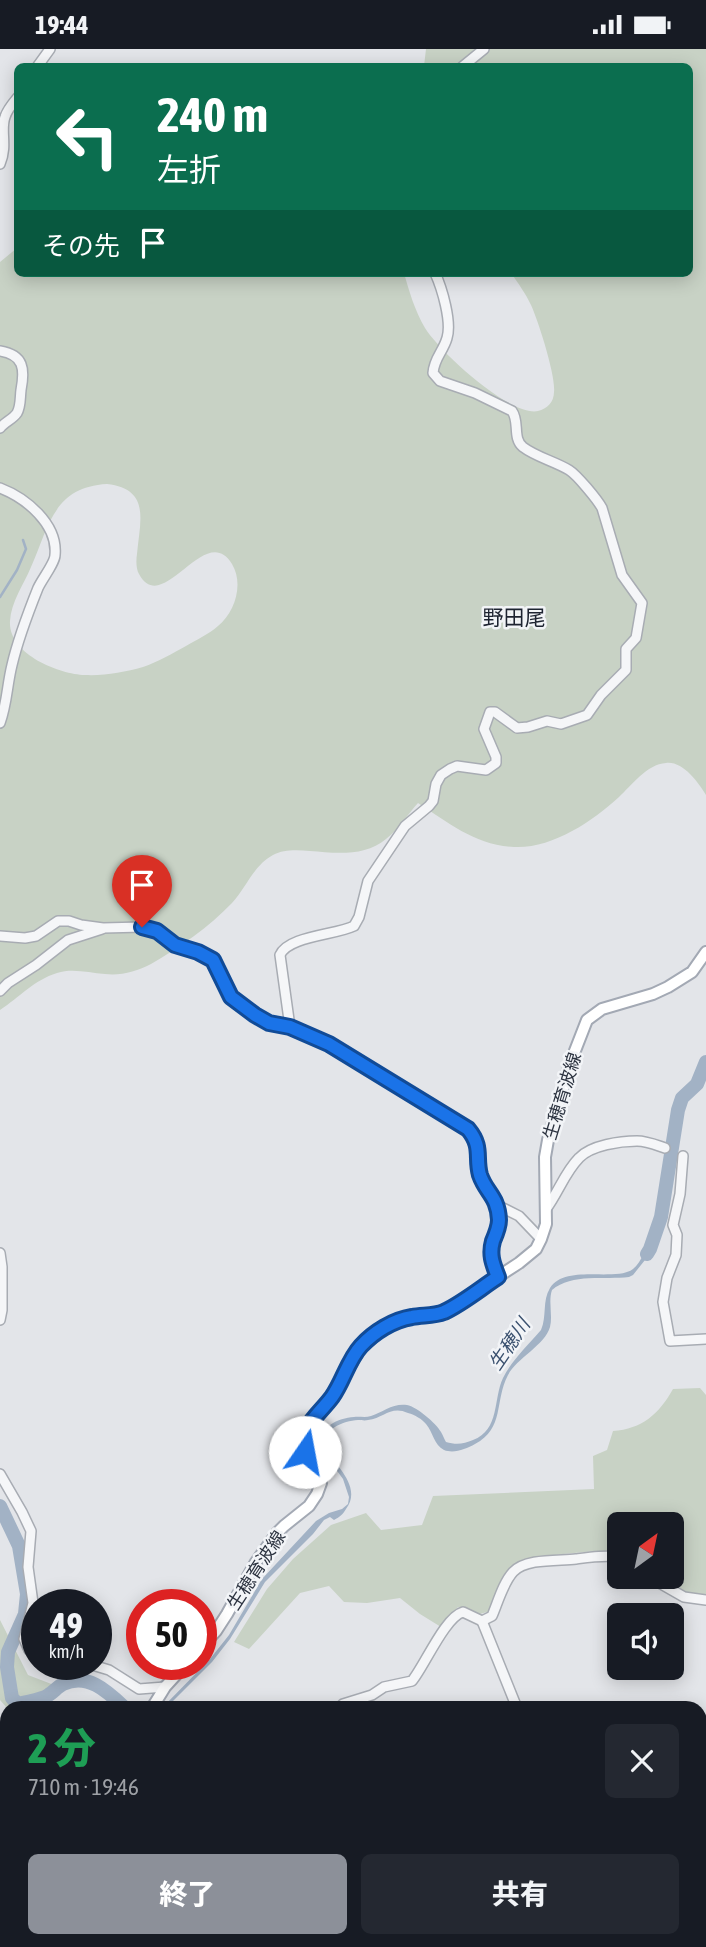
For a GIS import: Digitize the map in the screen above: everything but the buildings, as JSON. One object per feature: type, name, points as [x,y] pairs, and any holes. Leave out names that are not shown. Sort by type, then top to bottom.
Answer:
[{"type":"main road","name":"生穂育波線","points":[[217,1628],[256,1562],[277,1534],[309,1506],[317,1495],[321,1483],[305,1452],[304,1434],[311,1420],[332,1397],[361,1347],[389,1324],[445,1311],[536,1249],[545,1224],[545,1157],[548,1140],[571,1061],[587,1020],[602,1009],[668,987],[692,972],[706,952]]},
{"type":"main road","points":[[156,1701],[171,1680]]},
{"type":"street","points":[[467,63],[484,49]]},
{"type":"street","points":[[0,164],[4,152],[5,116],[14,103]]},
{"type":"street","points":[[290,1027],[280,955],[284,947],[349,928],[356,923],[368,881],[405,827],[433,801],[439,778],[453,767],[486,770],[496,763],[484,729],[490,712],[495,712],[517,728],[547,721],[562,724],[589,714],[601,695],[626,670],[626,649],[636,638],[641,601],[622,575],[602,508],[570,470],[522,446],[517,437],[516,416],[512,411],[475,393],[440,381],[433,373],[434,363],[448,336],[446,307],[437,277]]},
{"type":"street","points":[[0,351],[15,356],[24,377],[16,414],[0,428]]},
{"type":"street","points":[[0,488],[40,514],[54,539],[55,555],[31,606],[12,664],[5,711],[0,723]]},
{"type":"street","points":[[0,936],[36,936],[58,921],[103,928],[150,928],[175,945],[207,956],[216,965],[231,997],[269,1023],[290,1027],[329,1044],[468,1129],[479,1147],[481,1177],[497,1205],[499,1221],[490,1254],[498,1277]]},
{"type":"street","points":[[0,991],[68,940],[103,928]]},
{"type":"street","points":[[546,1209],[581,1155],[601,1146],[636,1141],[665,1147]]},
{"type":"street","points":[[683,1156],[680,1194],[673,1224],[677,1235],[676,1255],[667,1277],[663,1310],[670,1341],[706,1339]]},
{"type":"street","points":[[497,1205],[519,1216],[541,1239]]},
{"type":"street","points":[[0,1253],[0,1320]]},
{"type":"street","points":[[0,1474],[31,1531],[28,1567],[31,1589]]},
{"type":"street","points":[[482,1621],[492,1616],[506,1582],[513,1572],[523,1566],[561,1558],[607,1556]]},
{"type":"street","points":[[670,1589],[684,1597],[706,1600]]},
{"type":"street","points":[[351,1701],[384,1688],[412,1681],[443,1630],[455,1615],[463,1612],[482,1621],[514,1701]]},
{"type":"street","points":[[112,1671],[139,1689],[165,1687]]},
{"type":"shaded area","points":[[426,49],[706,49],[706,795],[694,779],[678,765],[659,764],[640,776],[619,797],[584,824],[542,844],[514,847],[475,837],[418,803],[399,827],[369,849],[339,853],[291,850],[266,859],[232,903],[214,920],[151,964],[135,971],[117,974],[75,971],[57,973],[34,984],[0,1010],[0,262],[14,250],[14,277],[405,277],[421,321],[445,352],[476,380],[511,404],[538,411],[547,407],[553,399],[554,384],[546,348],[527,297],[514,277],[693,277],[693,63],[424,63]],"holes":[[[107,484],[131,492],[140,509],[136,559],[139,574],[149,584],[160,585],[197,559],[209,553],[221,554],[236,572],[237,589],[233,606],[214,629],[154,663],[136,669],[85,675],[62,671],[37,660],[17,643],[10,621],[18,593],[49,524],[64,501],[89,487]]]},
{"type":"shaded area","points":[[700,1388],[706,1395],[706,1596],[688,1595],[677,1589],[684,1589],[684,1512],[607,1512],[607,1551],[539,1558],[512,1568],[504,1575],[490,1611],[480,1614],[458,1607],[441,1627],[400,1598],[367,1603],[344,1602],[329,1586],[300,1593],[249,1649],[234,1642],[267,1589],[293,1559],[331,1525],[366,1513],[381,1530],[422,1525],[433,1496],[594,1489],[593,1456],[607,1450],[613,1431],[633,1427],[649,1419],[673,1389]]},
{"type":"shaded area","points":[[0,1620],[21,1661],[21,1680],[41,1680],[54,1685],[52,1698],[48,1701],[1,1701]]},
{"type":"water","name":"生穂川","points":[[658,1235],[653,1250],[633,1275],[579,1279],[552,1290],[551,1322],[547,1334],[508,1375],[495,1422],[484,1438],[475,1444],[456,1451],[444,1450],[424,1422],[416,1416],[397,1410],[374,1419],[346,1422],[330,1431],[323,1446],[349,1484],[351,1492],[350,1500],[346,1509],[334,1520],[330,1517],[324,1520],[265,1582],[217,1656],[217,1650],[262,1579],[316,1521],[348,1504],[349,1497],[343,1479],[319,1446],[322,1434],[330,1425],[342,1419],[369,1417],[393,1407],[407,1405],[426,1416],[439,1428],[446,1442],[453,1444],[473,1440],[482,1435],[492,1422],[500,1386],[507,1371],[541,1330],[550,1288],[567,1277],[625,1273],[639,1262]]},
{"type":"water","name":"生穂川","points":[[189,1680],[194,1680],[173,1701],[169,1701]]},
{"type":"waterway","points":[[0,597],[26,549],[23,540]]},
{"type":"waterway","name":"生穂川","points":[[647,1254],[661,1217],[678,1110],[682,1098],[697,1084],[706,1062]]},
{"type":"waterway","points":[[0,1506],[19,1546],[27,1594],[25,1614],[8,1652],[7,1667],[12,1698],[15,1701]]},
{"type":"waterway","points":[[31,1701],[48,1696],[63,1684],[81,1680],[97,1685],[117,1701]]},
{"type":"district","name":"野田尾","points":[[514,617]]},
{"type":"route","points":[[142,927],[157,931],[175,945],[213,960],[226,991],[255,1015],[269,1023],[290,1027],[329,1044],[468,1129],[479,1147],[481,1177],[497,1205],[498,1229],[490,1254],[498,1277],[445,1311],[399,1320],[368,1340],[356,1352],[332,1397],[311,1420],[304,1434],[305,1452]]}]
